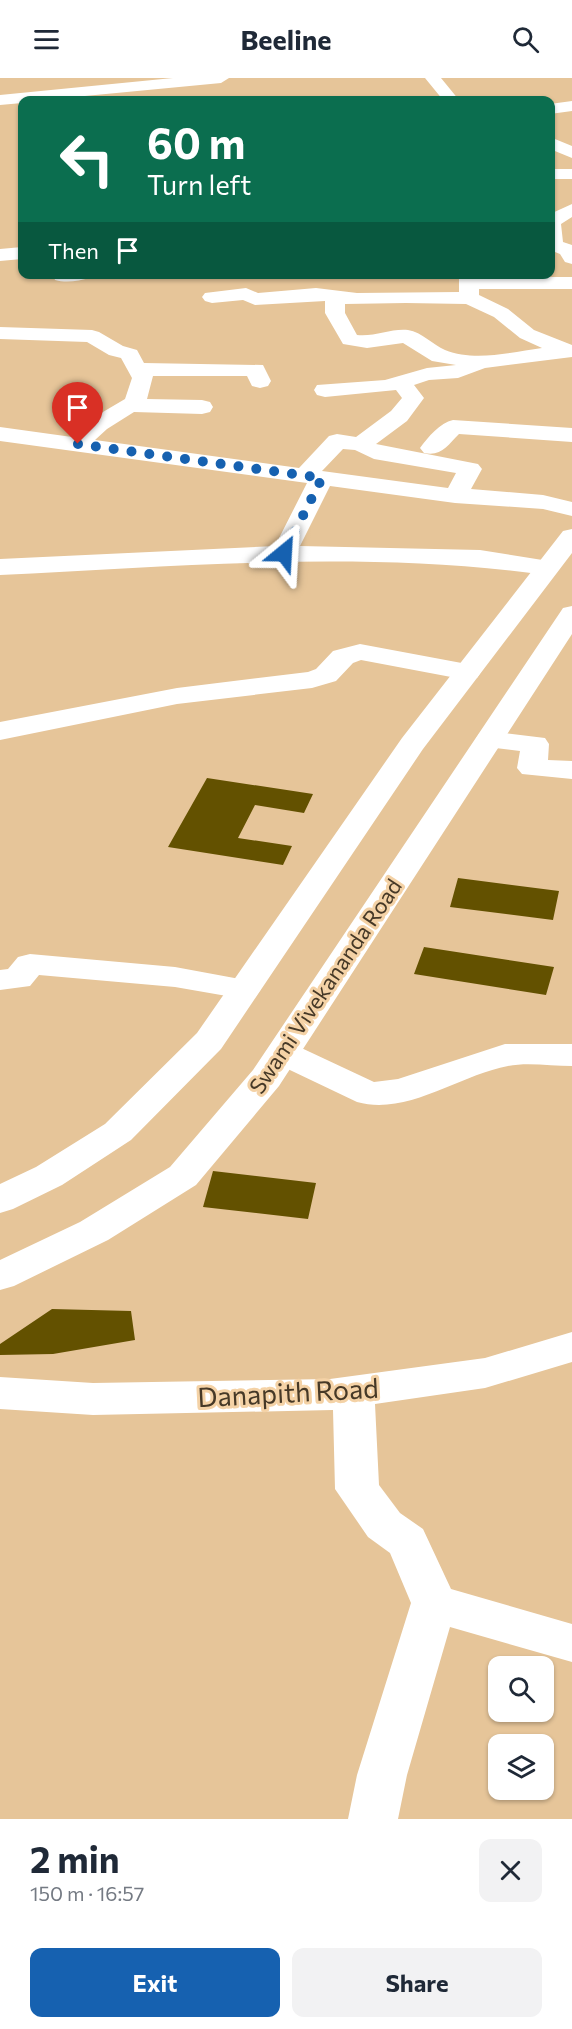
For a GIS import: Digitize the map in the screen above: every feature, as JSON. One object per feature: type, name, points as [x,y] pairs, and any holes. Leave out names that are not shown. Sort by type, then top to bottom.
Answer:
[{"type":"street","points":[[85,96],[221,78]]},
{"type":"street","points":[[433,78],[448,96]]},
{"type":"street","points":[[0,100],[18,99]]},
{"type":"street","points":[[555,108],[572,106]]},
{"type":"street","points":[[555,139],[572,135]]},
{"type":"street","points":[[555,143],[572,153]]},
{"type":"street","points":[[555,174],[572,174]]},
{"type":"street","points":[[555,220],[572,209]]},
{"type":"street","points":[[555,235],[572,258]]},
{"type":"street","points":[[0,255],[18,253]]},
{"type":"street","points":[[288,279],[288,283],[298,296]]},
{"type":"street","points":[[392,279],[406,297]]},
{"type":"street","points":[[212,297],[246,294],[255,299],[316,294],[357,299],[406,297],[470,285],[539,279],[572,283]]},
{"type":"street","points":[[470,285],[527,334],[570,352]]},
{"type":"street","points":[[335,296],[335,313],[350,340],[367,342],[407,336],[440,356],[480,362],[570,352]]},
{"type":"street","points":[[0,333],[49,325],[92,336],[116,351],[130,354],[135,369],[143,376],[136,400]]},
{"type":"street","points":[[325,390],[387,386],[427,374],[458,372],[480,362]]},
{"type":"street","points":[[135,369],[255,370],[260,381]]},
{"type":"street","points":[[362,444],[399,416],[413,398],[400,381]]},
{"type":"street","points":[[78,444],[99,424],[129,405],[202,407]]},
{"type":"street","points":[[432,448],[453,427],[572,435]]},
{"type":"street","points":[[0,434],[455,496],[543,502],[572,509]]},
{"type":"street","points":[[284,553],[314,477],[337,441],[362,444],[374,452],[470,469],[455,496]]},
{"type":"street","points":[[0,1200],[49,1176],[118,1131],[209,1041],[412,744],[572,536]]},
{"type":"street","points":[[0,567],[284,553],[480,558],[546,567]]},
{"type":"street","name":"Swami Vivekananda Road","points":[[0,1276],[94,1232],[183,1176],[266,1078],[572,614]]},
{"type":"street","points":[[5,723],[177,696],[312,680],[326,675],[343,657],[360,652],[466,672]]},
{"type":"street","points":[[489,740],[536,744],[532,768],[572,770]]},
{"type":"street","points":[[0,980],[18,980],[30,964],[175,977],[244,989]]},
{"type":"street","points":[[283,1053],[370,1094],[402,1090],[505,1055],[572,1055]]},
{"type":"street","name":"Danapith Road","points":[[0,1394],[93,1399],[330,1395],[485,1373],[572,1347]]},
{"type":"street","points":[[354,1392],[357,1490],[384,1525],[407,1542],[434,1603],[382,1775],[373,1819]]},
{"type":"street","points":[[434,1603],[572,1643]]},
{"type":"building","points":[[207,778],[313,794],[304,813],[255,805],[238,838],[292,846],[283,865],[168,847]]},
{"type":"building","points":[[458,878],[559,891],[553,920],[450,907]]},
{"type":"building","points":[[424,947],[554,967],[546,995],[414,974]]},
{"type":"building","points":[[213,1171],[316,1183],[308,1219],[203,1207]]},
{"type":"building","points":[[52,1309],[131,1311],[135,1340],[53,1354],[0,1355],[0,1344]]},
{"type":"route","points":[[78,444],[322,478],[284,553]]}]
